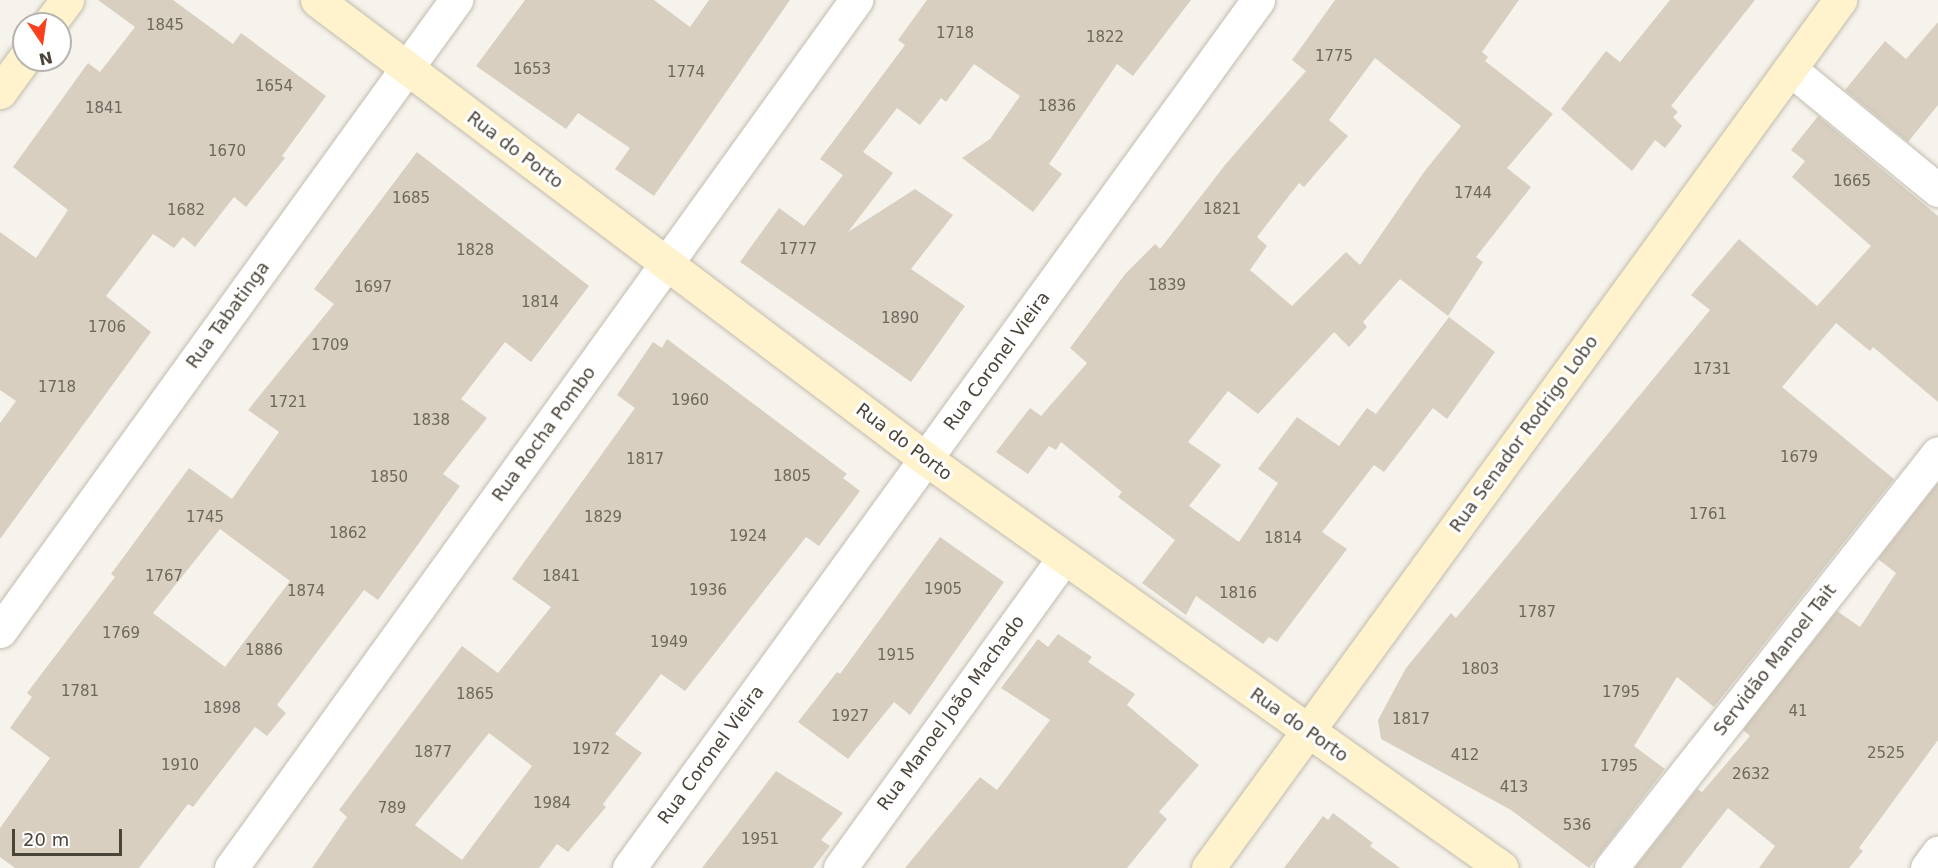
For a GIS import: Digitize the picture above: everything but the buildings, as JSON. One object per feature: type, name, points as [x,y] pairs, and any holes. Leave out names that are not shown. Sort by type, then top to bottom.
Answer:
[{"type":"street","name":"Rua do Porto","points":[[317,0],[926,459],[1063,559],[1502,868]]},
{"type":"street","name":"Rua Tabatinga","points":[[0,631],[456,0]]},
{"type":"street","name":"Rua Rocha Pombo","points":[[231,868],[856,0]]},
{"type":"street","name":"Rua Coronel Vieira","points":[[629,868],[1258,0]]},
{"type":"street","name":"Rua Senador Rodrigo Lobo","points":[[1208,868],[1840,0]]},
{"type":"street","points":[[1790,69],[1938,190]]},
{"type":"street","points":[[0,92],[15,72]]},
{"type":"street","name":"Servidão Manoel Tait","points":[[1611,868],[1938,453]]},
{"type":"street","name":"Rua Manoel João Machado","points":[[840,868],[1063,559]]},
{"type":"street","points":[[1927,868],[1938,853]]}]
